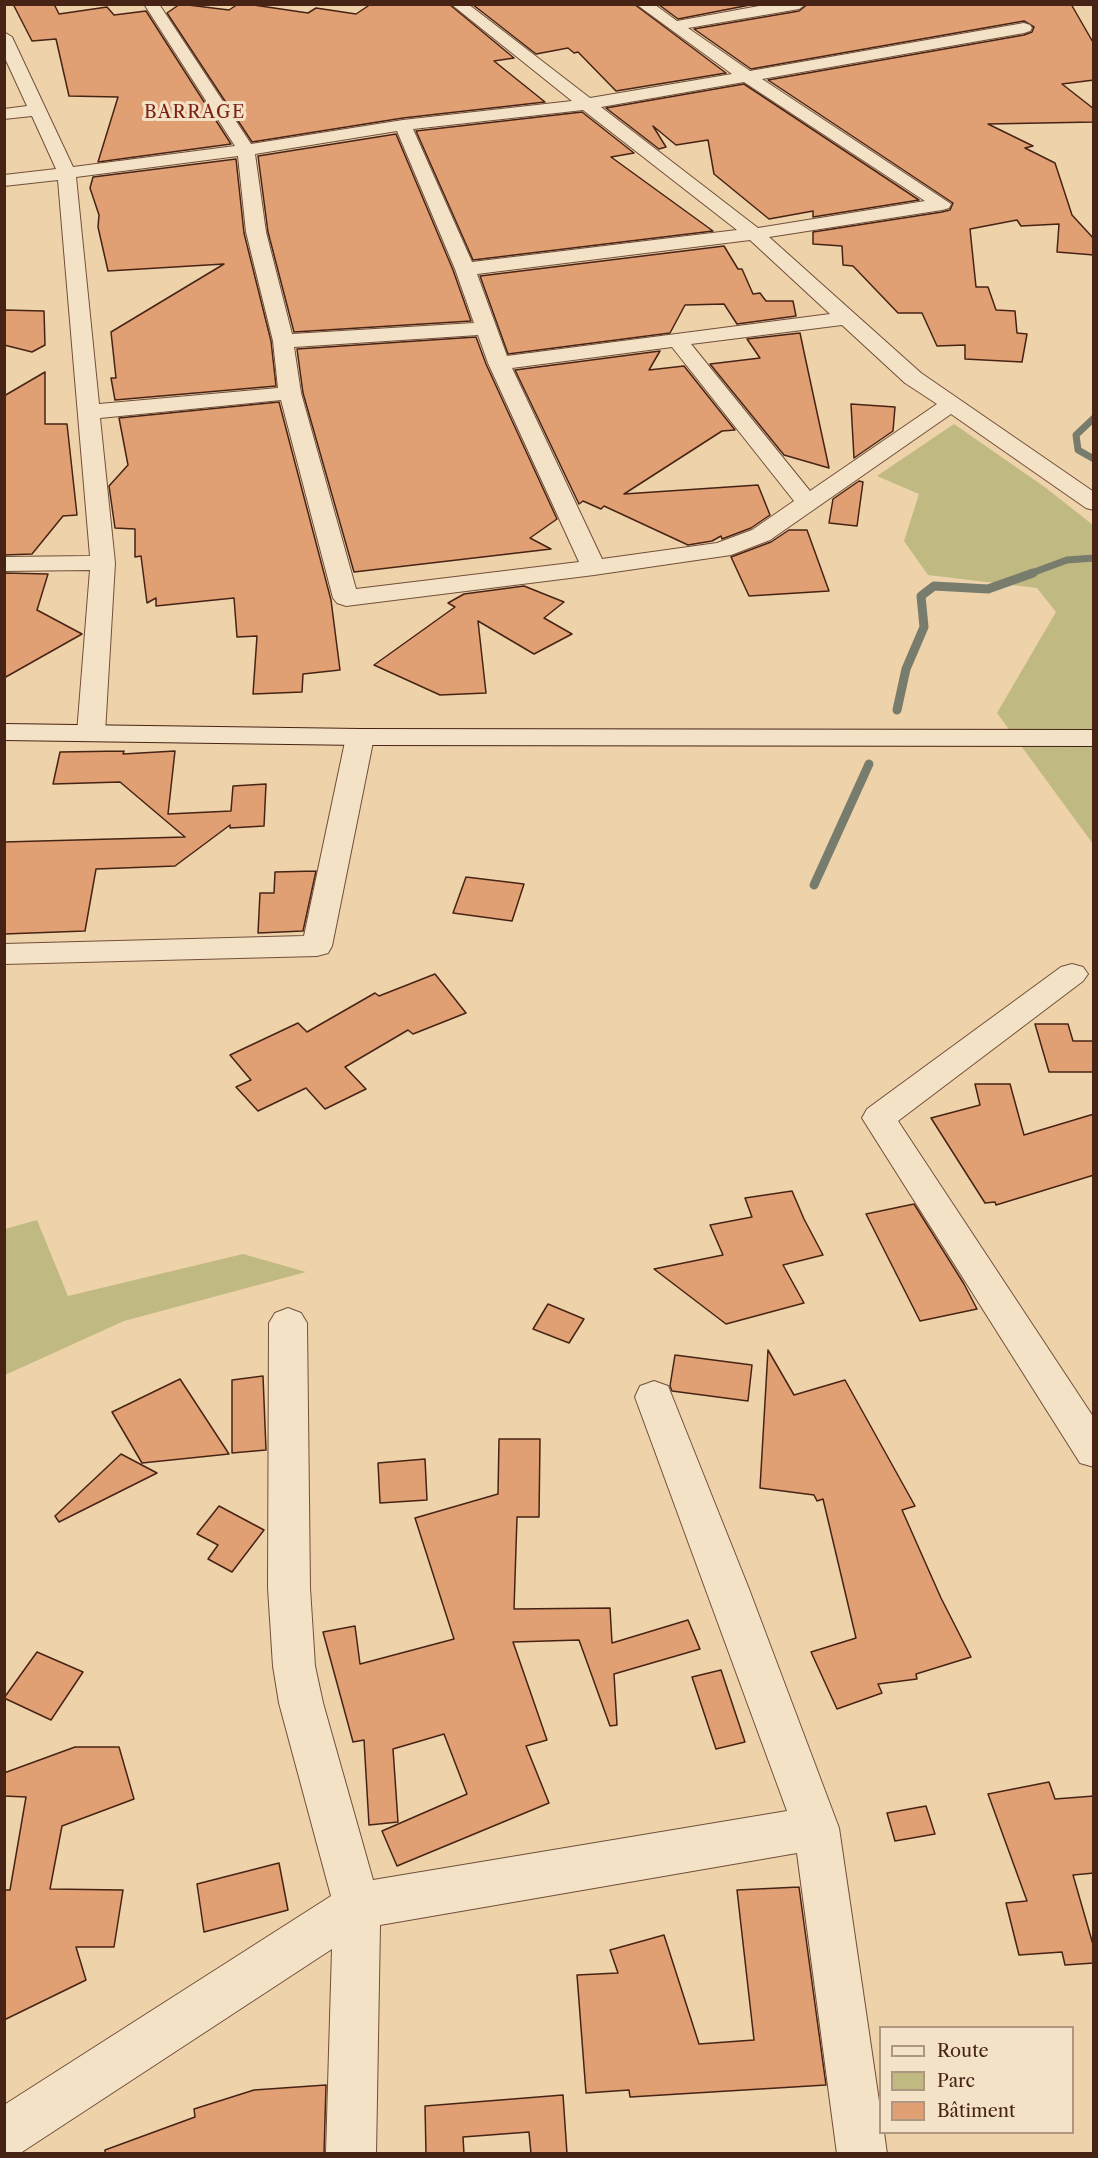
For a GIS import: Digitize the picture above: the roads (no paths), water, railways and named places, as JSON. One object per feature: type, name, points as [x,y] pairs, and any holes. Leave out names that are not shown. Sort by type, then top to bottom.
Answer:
[{"type":"street","points":[[152,4],[246,150],[256,232],[283,341],[290,393],[345,598],[722,550],[761,535],[952,404]]},
{"type":"street","points":[[458,4],[754,234],[913,378],[1094,504]]},
{"type":"street","points":[[465,269],[754,234],[942,204],[748,77],[643,4]]},
{"type":"street","points":[[674,26],[799,4]]},
{"type":"street","points":[[4,181],[246,150],[404,125],[587,104],[1024,28]]},
{"type":"street","points":[[4,36],[66,172],[103,563],[91,733]]},
{"type":"street","points":[[4,114],[39,110]]},
{"type":"street","points":[[404,125],[465,269],[499,363],[594,568]]},
{"type":"street","points":[[499,363],[846,318]]},
{"type":"street","points":[[283,341],[486,328]]},
{"type":"street","points":[[677,340],[807,502]]},
{"type":"street","points":[[89,412],[290,393]]},
{"type":"street","points":[[4,564],[103,563]]},
{"type":"street","points":[[4,732],[360,737],[1094,738]]},
{"type":"street","points":[[4,954],[316,946],[360,737]]},
{"type":"street","points":[[1072,974],[879,1118],[1094,1451]]},
{"type":"street","points":[[288,1323],[289,1587],[294,1666],[301,1703],[357,1906],[351,2154]]},
{"type":"street","points":[[654,1397],[816,1828],[862,2154]]},
{"type":"street","points":[[4,2134],[357,1906],[816,1828]]},
{"type":"waterway","points":[[1094,418],[1076,435],[1078,450],[1094,459]]},
{"type":"waterway","points":[[1029,574],[1067,560],[1094,558]]},
{"type":"waterway","points":[[897,710],[906,669],[924,627],[921,596],[934,586],[988,589],[1033,573]]},
{"type":"waterway","points":[[814,885],[869,764]]},
{"type":"district","name":"BARRAGE","points":[[195,113]]}]
